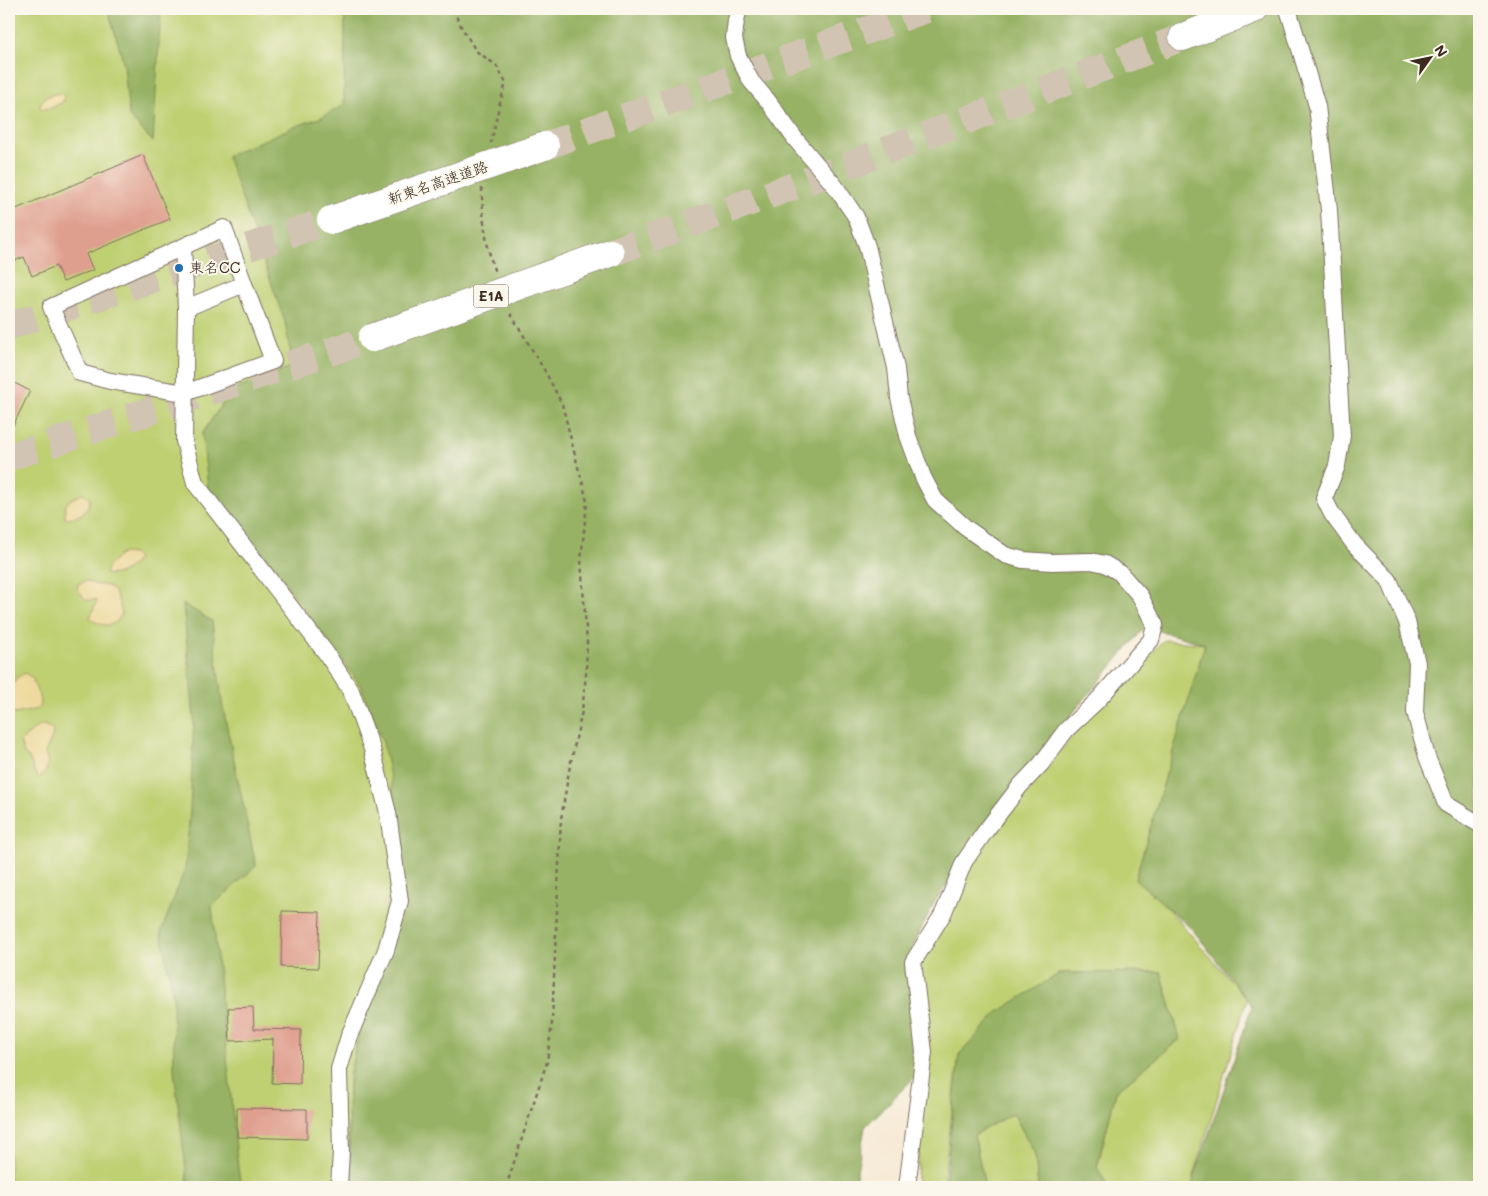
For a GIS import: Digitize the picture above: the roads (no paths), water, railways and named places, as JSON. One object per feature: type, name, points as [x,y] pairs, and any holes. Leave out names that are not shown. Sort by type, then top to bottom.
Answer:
[{"type":"highway","points":[[1183,37],[1254,9]]},
{"type":"highway","name":"新東名高速道路","points":[[330,220],[545,146]]},
{"type":"highway","name":"E1A","points":[[372,338],[610,253]]},
{"type":"street","points":[[739,9],[734,38],[738,56],[751,81],[796,140],[835,186],[856,217],[868,246],[896,368],[899,398],[908,436],[923,477],[935,500],[966,528],[1005,555],[1023,560],[1105,564],[1120,573],[1140,596],[1155,625],[1152,640],[1097,701],[1066,730],[1041,764],[1020,786],[984,833],[964,862],[943,914],[913,962],[924,1052],[907,1187]]},
{"type":"street","points":[[1288,9],[1317,106],[1329,210],[1342,436],[1337,466],[1324,498],[1332,514],[1354,544],[1389,580],[1406,622],[1417,663],[1415,712],[1427,757],[1446,804],[1479,824]]},
{"type":"street","points":[[224,228],[244,284],[273,361],[185,393],[110,381],[80,372],[52,307],[224,228]]},
{"type":"street","points":[[183,247],[186,308],[184,440],[195,483],[326,653],[351,691],[372,749],[388,813],[400,900],[386,950],[349,1036],[339,1070],[339,1187]]},
{"type":"street","points":[[186,308],[244,284]]},
{"type":"tunnel","points":[[545,146],[926,9]]},
{"type":"tunnel","points":[[610,253],[802,183],[1183,37]]},
{"type":"tunnel","points":[[9,326],[331,220]]},
{"type":"tunnel","points":[[9,457],[372,338]]},
{"type":"place","name":"東名CC","points":[[179,268]]}]
